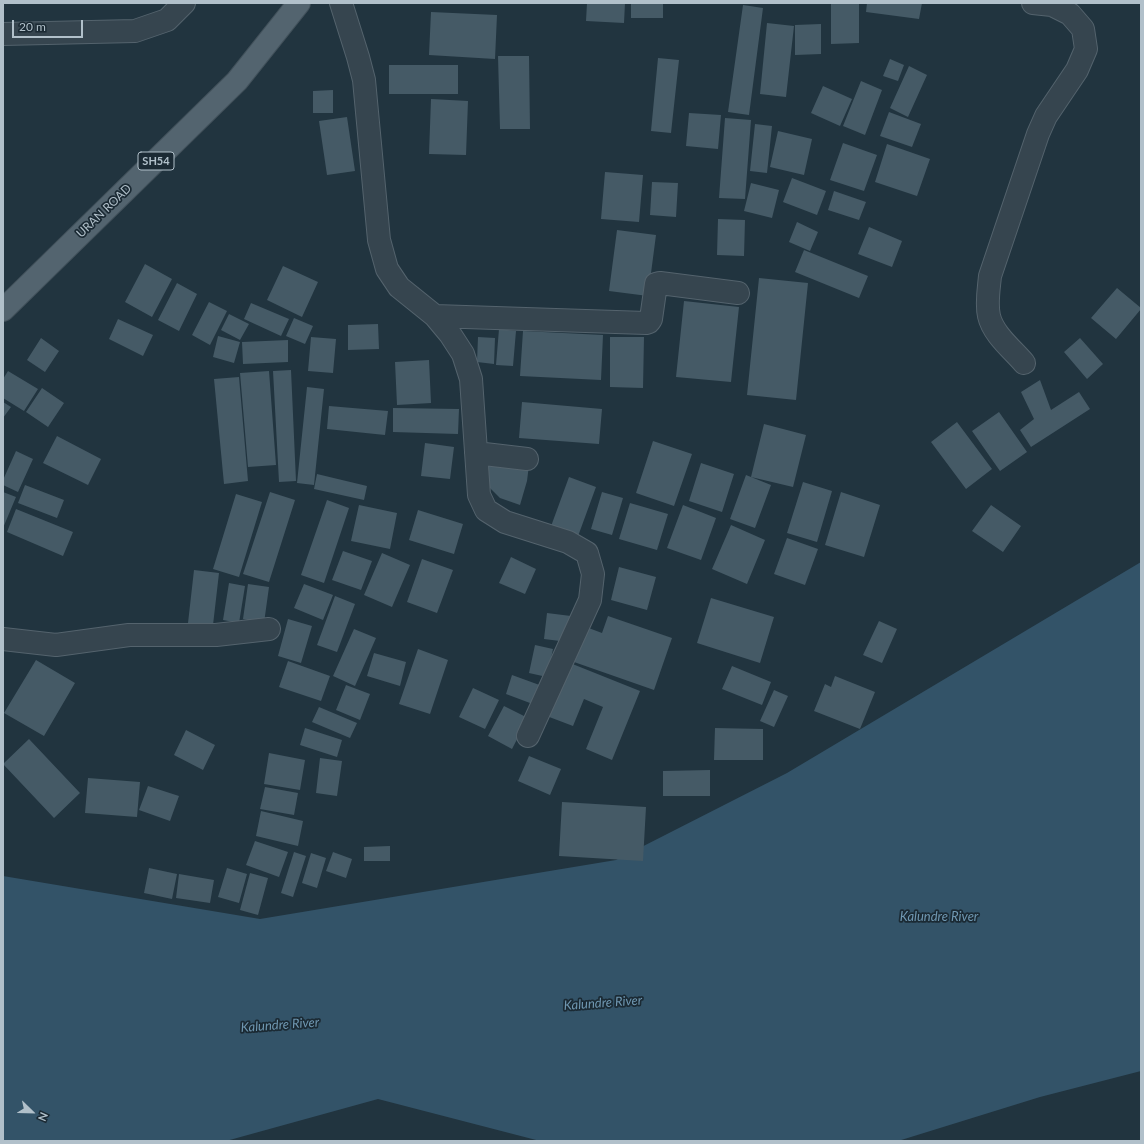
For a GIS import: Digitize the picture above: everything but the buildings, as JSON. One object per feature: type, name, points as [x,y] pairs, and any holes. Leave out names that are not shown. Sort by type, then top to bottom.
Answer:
[{"type":"main road","name":"URAN ROAD","points":[[3,310],[237,81],[299,3]]},
{"type":"street","points":[[3,34],[135,31],[167,20],[184,3]]},
{"type":"street","points":[[341,3],[364,80],[380,240],[387,269],[399,287],[435,316],[450,334],[463,354],[471,379],[479,495],[486,510],[504,522],[568,542],[587,553],[593,574],[590,600],[528,736]]},
{"type":"street","points":[[1024,363],[997,333],[989,316],[988,295],[990,276],[1038,134],[1046,116],[1077,70],[1086,49],[1083,29],[1070,14],[1052,6],[1033,3]]},
{"type":"street","points":[[435,316],[646,323],[651,319],[656,284],[660,283],[738,293]]},
{"type":"street","points":[[476,453],[527,459]]},
{"type":"street","points":[[3,639],[56,644],[129,635],[216,635],[269,629]]},
{"type":"water","name":"Kalundre River","points":[[1141,562],[1141,1071],[1040,1097],[898,1141],[540,1141],[378,1099],[226,1141],[3,1141],[3,876],[260,919],[616,860],[787,773]]}]
